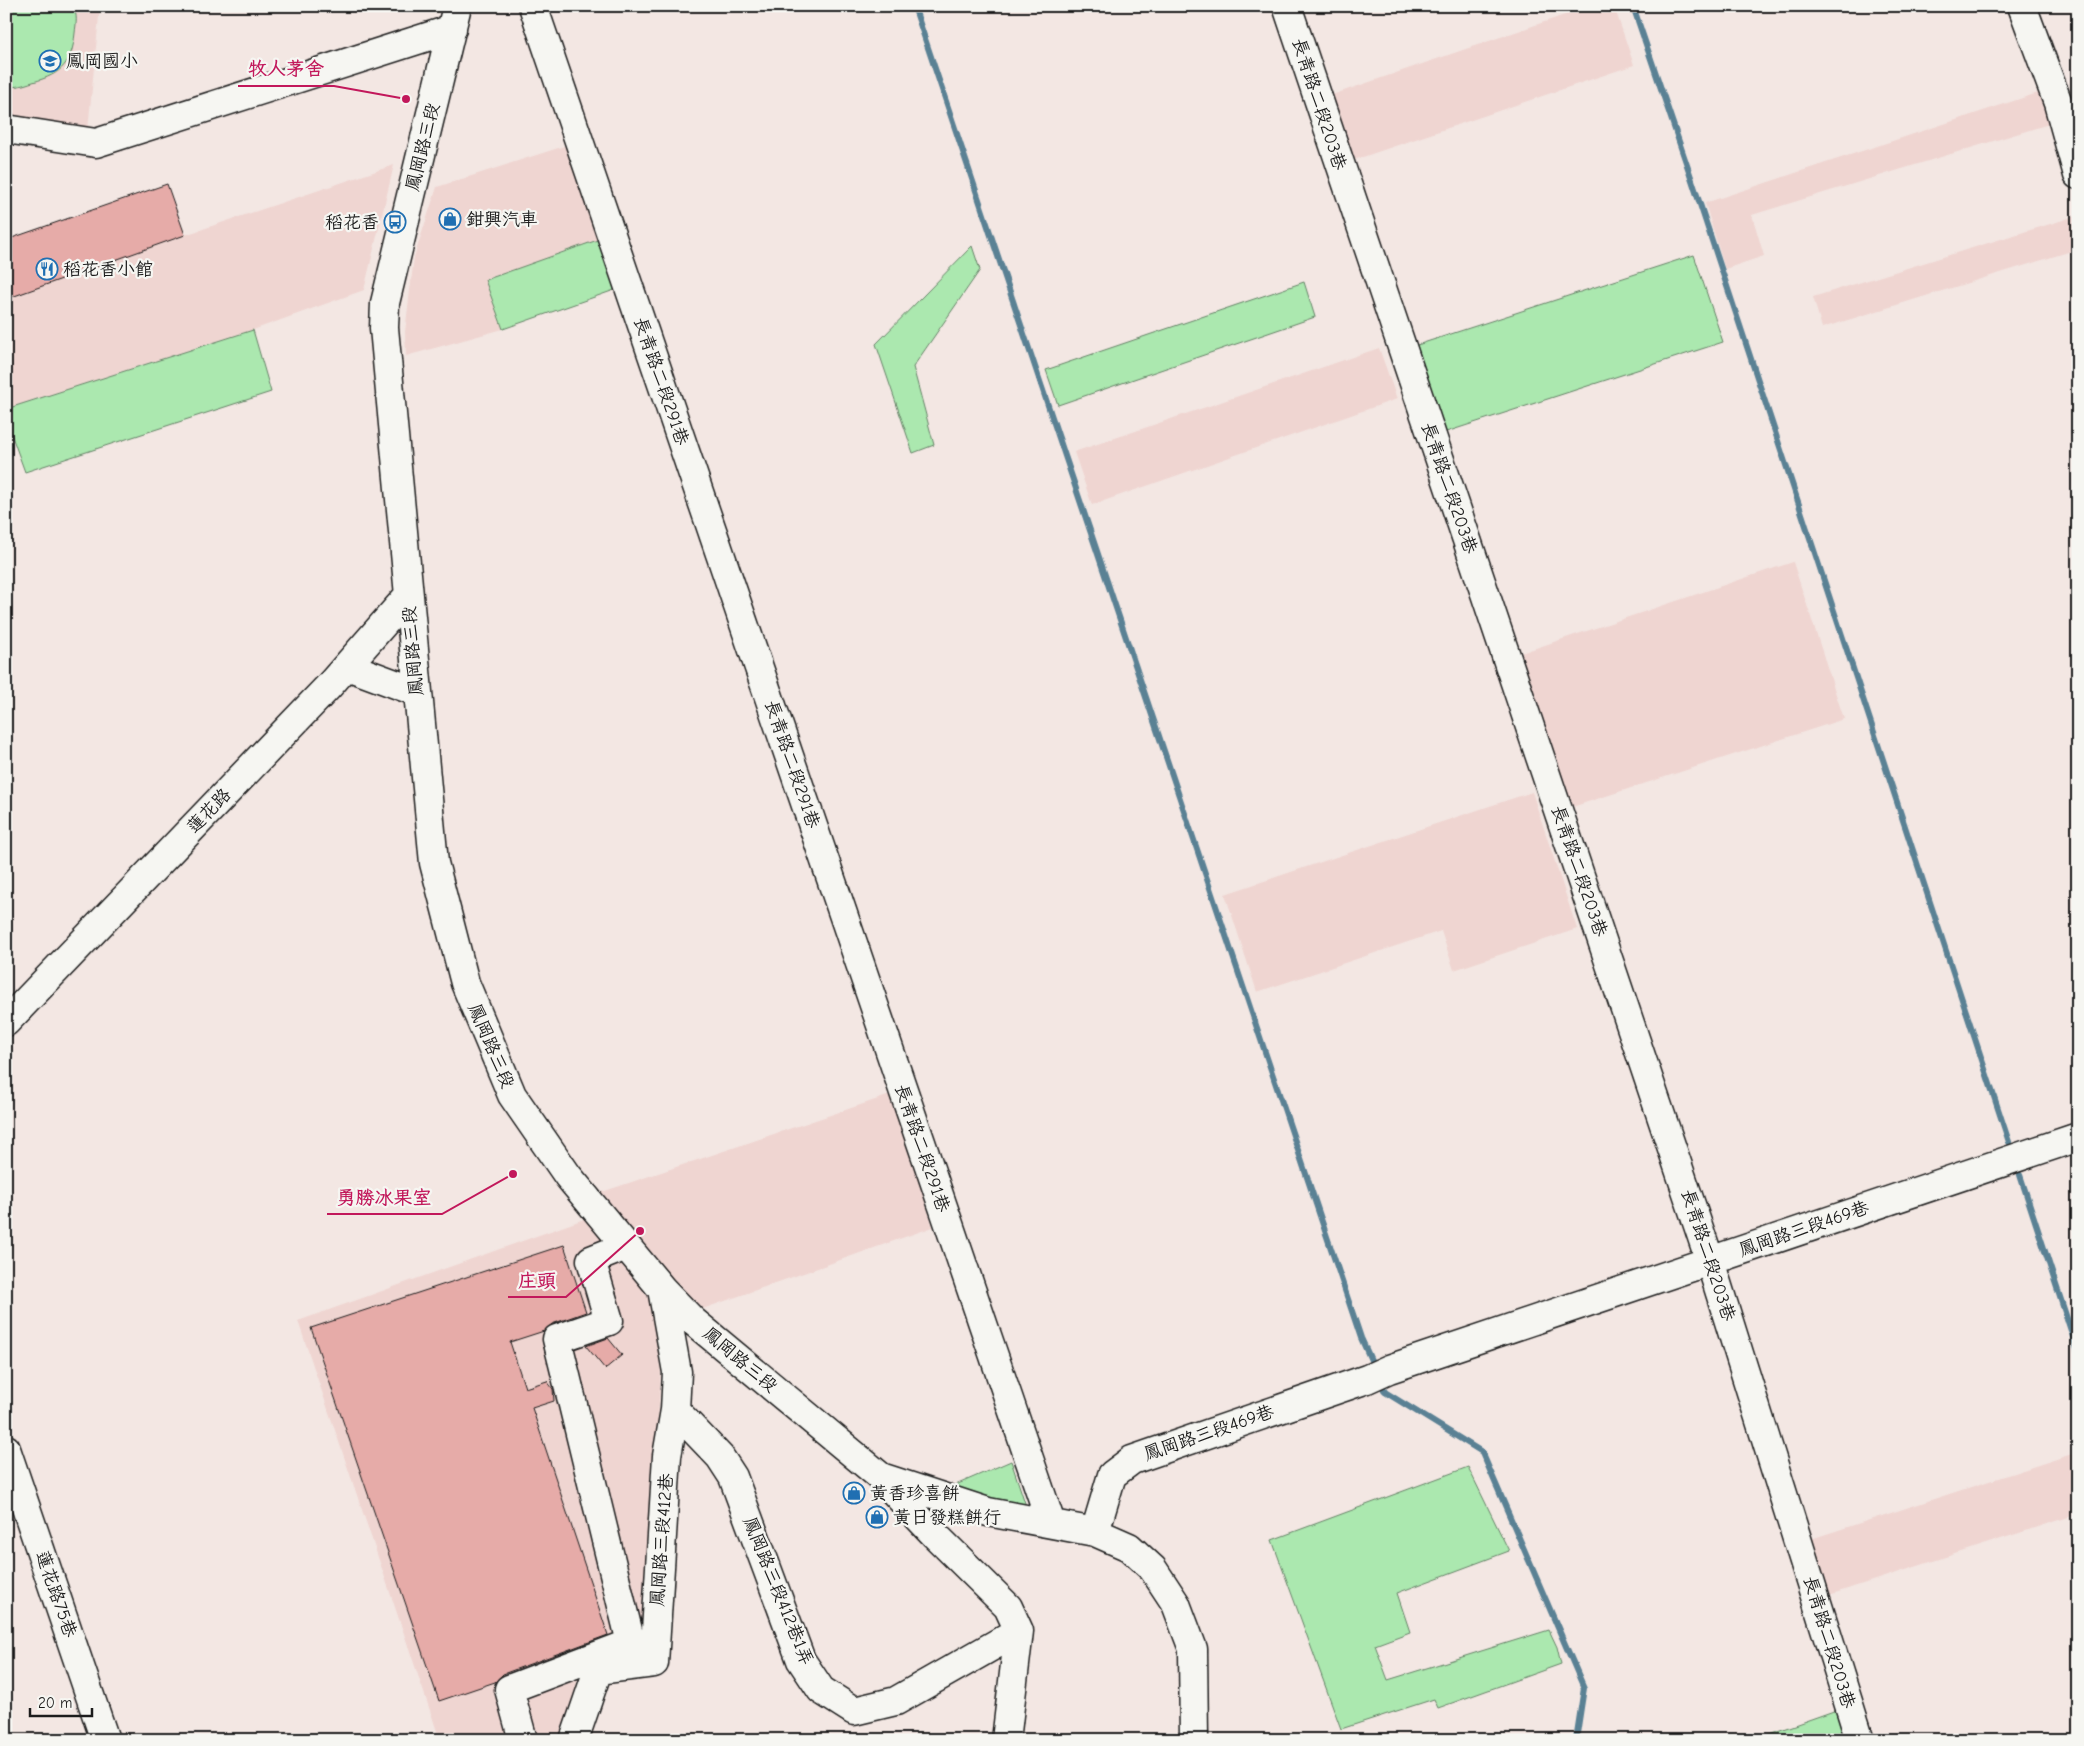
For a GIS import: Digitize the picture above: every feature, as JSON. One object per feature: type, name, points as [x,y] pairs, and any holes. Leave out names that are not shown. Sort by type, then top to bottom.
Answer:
[{"type":"street","name":"長青路二段291巷","points":[[533,6],[1050,1523]]},
{"type":"street","name":"長青路二段203巷","points":[[1287,6],[1710,1261],[1860,1740]]},
{"type":"street","points":[[2022,6],[2058,103],[2078,175]]},
{"type":"street","name":"鳳岡路三段","points":[[455,18],[385,303],[384,328],[434,863],[465,983],[512,1095],[568,1176],[662,1289],[693,1321],[881,1477],[988,1512],[1095,1532],[1129,1547],[1152,1569],[1176,1604],[1193,1650],[1194,1740]]},
{"type":"street","points":[[6,129],[96,143],[455,18]]},
{"type":"street","name":"蓮花路","points":[[6,1022],[347,666],[408,596]]},
{"type":"street","points":[[347,666],[417,692]]},
{"type":"street","name":"鳳岡路三段469巷","points":[[1095,1532],[1112,1475],[1132,1460],[1378,1374],[2078,1137]]},
{"type":"street","points":[[523,1740],[509,1690],[631,1643],[557,1339],[609,1321],[591,1260],[626,1246]]},
{"type":"street","name":"鳳岡路三段412巷","points":[[574,1740],[598,1670],[654,1663],[668,1456],[675,1410],[677,1372],[662,1289]]},
{"type":"street","name":"鳳岡路三段412巷1弄","points":[[675,1410],[720,1457],[733,1477],[801,1660],[821,1690],[854,1711],[896,1701],[1019,1631]]},
{"type":"street","name":"蓮花路75巷","points":[[6,1449],[105,1740]]},
{"type":"street","points":[[881,1477],[935,1535],[1008,1607],[1019,1631],[1006,1740]]},
{"type":"shaded area","name":"鳳岡國小","points":[[6,6],[100,6],[88,130],[6,116]]},
{"type":"shaded area","points":[[1591,6],[1614,6],[1634,65],[1348,162],[1326,97]]},
{"type":"shaded area","points":[[2041,92],[2049,124],[1752,215],[1764,256],[1725,269],[1705,203]]},
{"type":"shaded area","points":[[574,143],[606,237],[486,280],[503,329],[406,356],[405,332],[414,257],[437,187]]},
{"type":"shaded area","points":[[394,165],[364,290],[253,330],[6,409],[6,299],[185,235]]},
{"type":"shaded area","points":[[2076,216],[2078,222],[2078,249],[1822,328],[1813,297]]},
{"type":"shaded area","points":[[1379,348],[1397,399],[1092,505],[1074,452]]},
{"type":"shaded area","points":[[1793,562],[1844,719],[1566,809],[1515,655]]},
{"type":"shaded area","points":[[1532,792],[1577,929],[1454,970],[1441,931],[1257,992],[1225,894]]},
{"type":"shaded area","points":[[893,1094],[933,1227],[694,1312],[593,1195]]},
{"type":"shaded area","points":[[587,1218],[647,1285],[661,1371],[645,1646],[579,1674],[562,1740],[440,1740],[298,1321]]},
{"type":"shaded area","points":[[2078,1452],[2078,1514],[1829,1595],[1811,1539]]},
{"type":"green space","points":[[6,6],[73,6],[76,13],[74,43],[64,66],[43,79],[16,86],[6,86]]},
{"type":"green space","points":[[606,237],[623,287],[503,329],[485,280]]},
{"type":"green space","points":[[972,246],[980,270],[913,367],[934,445],[913,453],[876,344]]},
{"type":"green space","points":[[1694,255],[1723,342],[1440,434],[1411,347]]},
{"type":"green space","points":[[1304,282],[1315,317],[1058,405],[1046,370]]},
{"type":"green space","points":[[253,330],[271,392],[25,472],[6,420],[6,409]]},
{"type":"green space","points":[[1011,1461],[1027,1509],[944,1490]]},
{"type":"green space","points":[[1468,1467],[1509,1551],[1397,1593],[1410,1632],[1375,1645],[1388,1680],[1549,1630],[1557,1647],[1561,1664],[1438,1708],[1434,1699],[1341,1729],[1272,1540]]},
{"type":"green space","points":[[1845,1707],[1856,1740],[1752,1740]]},
{"type":"building","name":"稻花香小館","points":[[167,184],[185,235],[6,299],[6,240]]},
{"type":"building","points":[[564,1245],[586,1312],[552,1324],[544,1331],[510,1342],[525,1388],[547,1381],[553,1389],[554,1401],[532,1408],[608,1635],[503,1674],[495,1682],[439,1701],[311,1328]]},
{"type":"building","points":[[608,1338],[622,1355],[605,1369],[586,1346]]},
{"type":"waterway","points":[[914,6],[1361,1338],[1375,1369]]},
{"type":"waterway","points":[[1633,6],[2009,1142]]},
{"type":"waterway","points":[[2020,1175],[2078,1352]]},
{"type":"waterway","points":[[1380,1380],[1385,1392],[1482,1452],[1584,1688],[1576,1740]]},
{"type":"place","name":"鳳岡國小","points":[[50,61]]},
{"type":"place","name":"牧人茅舍","points":[[406,99]]},
{"type":"place","name":"鉗興汽車","points":[[450,219]]},
{"type":"place","name":"稻花香","points":[[395,222]]},
{"type":"place","name":"稻花香小館","points":[[47,269]]},
{"type":"place","name":"勇勝冰果室","points":[[513,1174]]},
{"type":"place","name":"庄頭","points":[[640,1231]]},
{"type":"place","name":"黃香珍喜餅","points":[[854,1493]]},
{"type":"place","name":"黃日發糕餅行","points":[[877,1517]]}]
